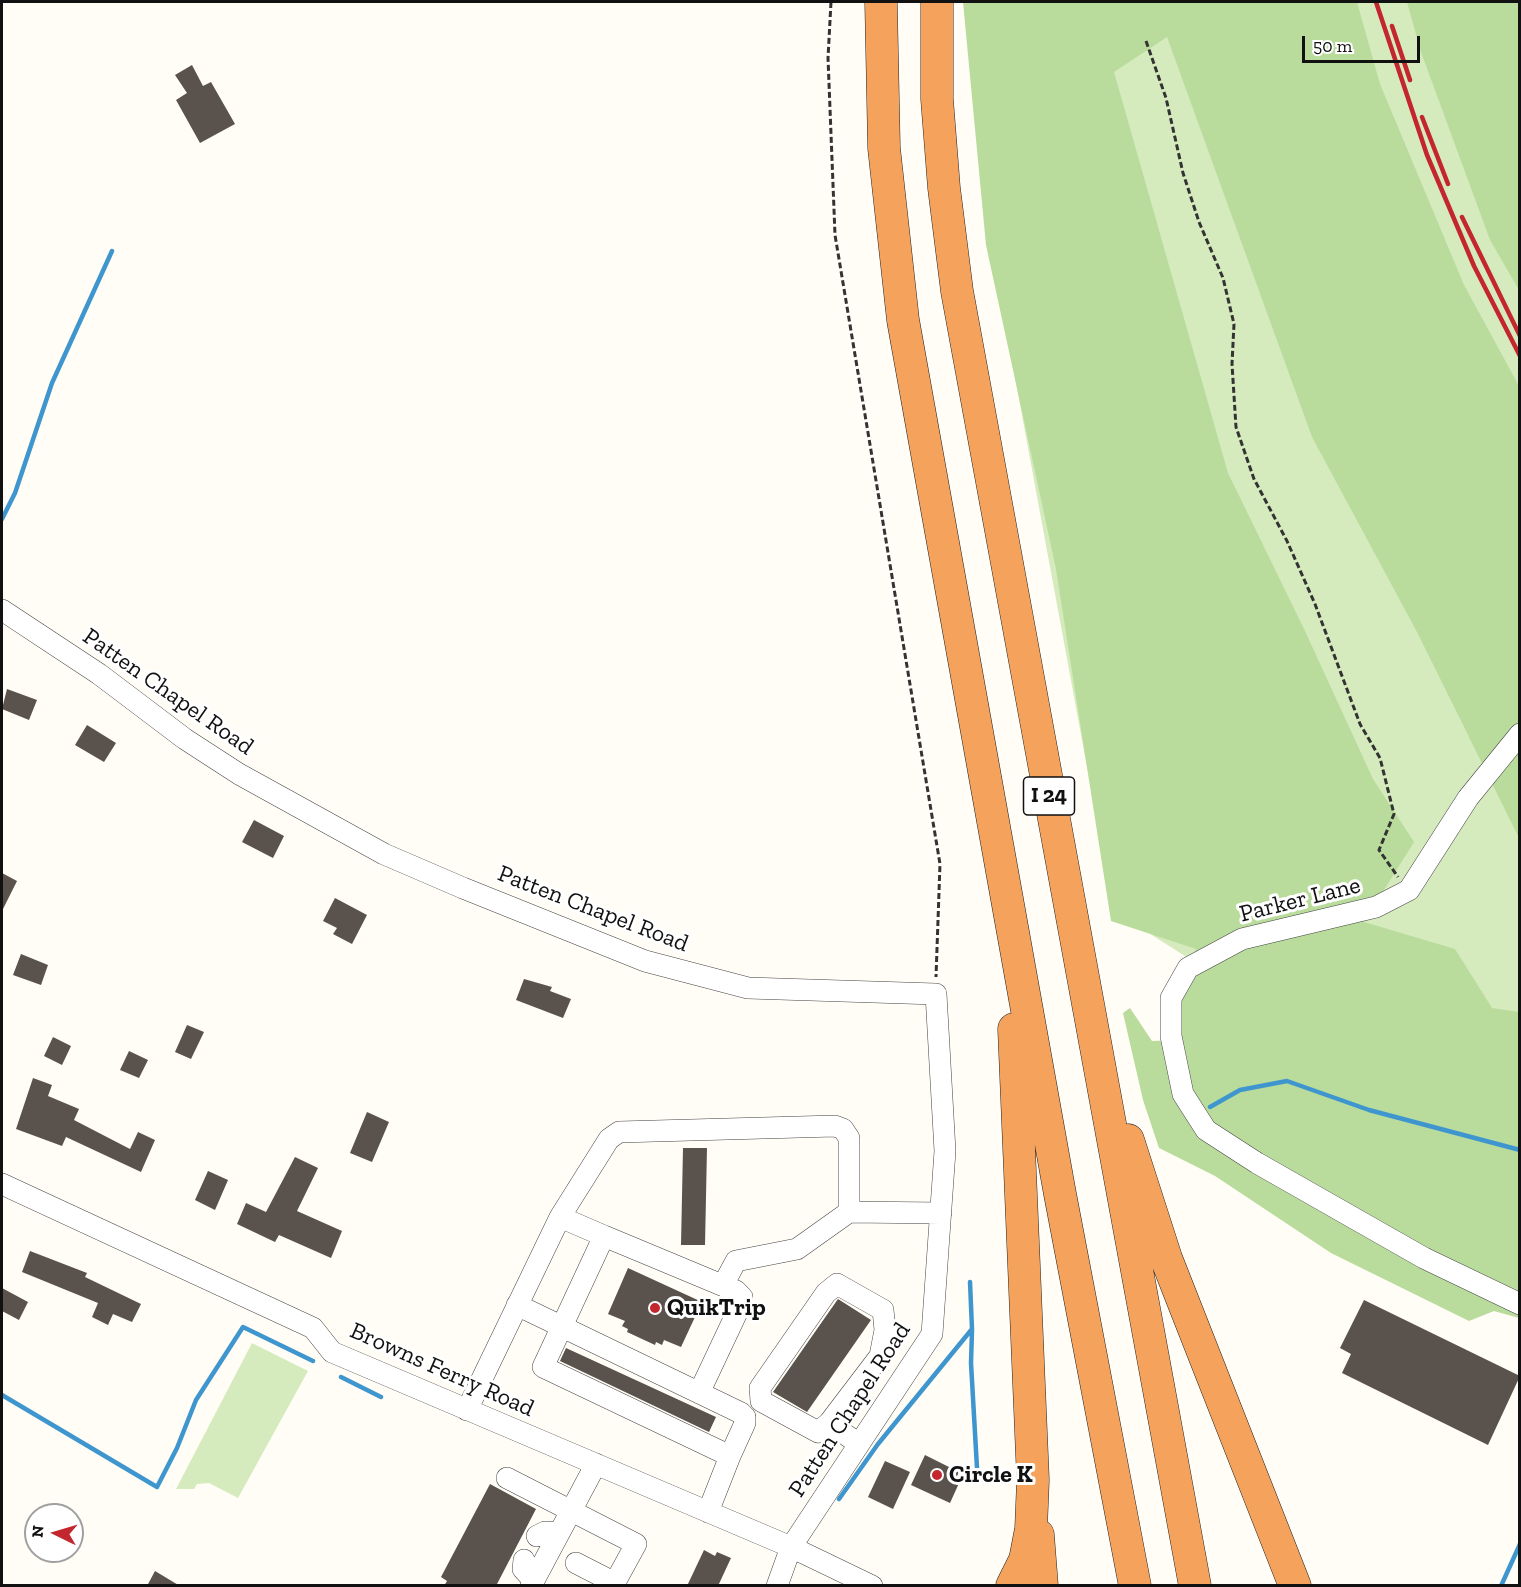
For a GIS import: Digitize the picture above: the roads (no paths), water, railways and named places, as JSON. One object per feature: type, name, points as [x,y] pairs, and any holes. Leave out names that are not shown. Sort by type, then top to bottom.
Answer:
[{"type":"highway","name":"I 24","points":[[881,2],[884,148],[903,320],[1008,909],[1135,1586]]},
{"type":"highway","name":"I 24","points":[[937,2],[938,99],[944,188],[957,291],[1100,1080],[1195,1586]]},
{"type":"highway","points":[[1008,909],[1033,1480],[1042,1586]]},
{"type":"highway","points":[[1100,1080],[1129,1142],[1166,1258],[1295,1586]]},
{"type":"highway","points":[[1012,1586],[1025,1560],[1031,1529],[1033,1480]]},
{"type":"street","name":"Patten Chapel Road","points":[[2,610],[99,674],[185,739],[239,774],[384,854],[463,888],[645,961],[748,988],[936,994],[945,1152],[932,1334],[791,1547],[777,1586]]},
{"type":"street","name":"Parker Lane","points":[[1520,735],[1468,798],[1409,890],[1376,907],[1242,939],[1188,968],[1171,998],[1171,1036],[1183,1094],[1206,1130],[1257,1163],[1424,1258],[1520,1304]]},
{"type":"street","points":[[467,1410],[560,1217],[609,1139],[620,1132],[835,1126],[843,1129],[849,1138],[849,1212]]},
{"type":"street","name":"Browns Ferry Road","points":[[2,1184],[313,1328],[332,1352],[791,1547],[872,1586]]},
{"type":"street","points":[[723,1285],[736,1261],[797,1249],[849,1212],[941,1213]]},
{"type":"street","points":[[560,1217],[723,1285],[736,1291],[742,1297],[740,1306],[699,1393]]},
{"type":"street","points":[[604,1236],[543,1361],[543,1367],[730,1456]]},
{"type":"street","points":[[837,1284],[883,1310],[885,1330],[880,1356],[829,1423],[818,1432],[759,1397],[760,1388],[766,1378],[826,1293],[837,1284]]},
{"type":"street","points":[[517,1305],[745,1417],[745,1424],[708,1512]]},
{"type":"street","points":[[829,1423],[859,1444]]},
{"type":"street","points":[[524,1560],[523,1569],[533,1583],[596,1464]]},
{"type":"street","points":[[507,1478],[636,1544],[614,1584],[576,1563]]},
{"type":"street","points":[[537,1536],[545,1532],[559,1533]]},
{"type":"waterway","points":[[2,519],[15,493],[52,383],[112,251]]},
{"type":"waterway","points":[[1210,1107],[1240,1090],[1287,1081],[1369,1110],[1520,1150]]},
{"type":"waterway","points":[[839,1499],[878,1444],[972,1329],[970,1282]]},
{"type":"waterway","points":[[2,1395],[157,1487],[177,1448],[196,1400],[243,1327],[313,1361]]},
{"type":"waterway","points":[[972,1330],[971,1363],[977,1468]]},
{"type":"waterway","points":[[341,1377],[381,1397]]},
{"type":"waterway","points":[[1501,1586],[1520,1544]]},
{"type":"railway","points":[[1376,2],[1427,155],[1474,266],[1520,356]]},
{"type":"railway","points":[[1392,26],[1410,80]]},
{"type":"railway","points":[[1422,117],[1448,184]]},
{"type":"railway","points":[[1462,217],[1520,336]]},
{"type":"place","name":"QuikTrip","points":[[655,1308]]},
{"type":"place","name":"Circle K","points":[[937,1475]]}]
